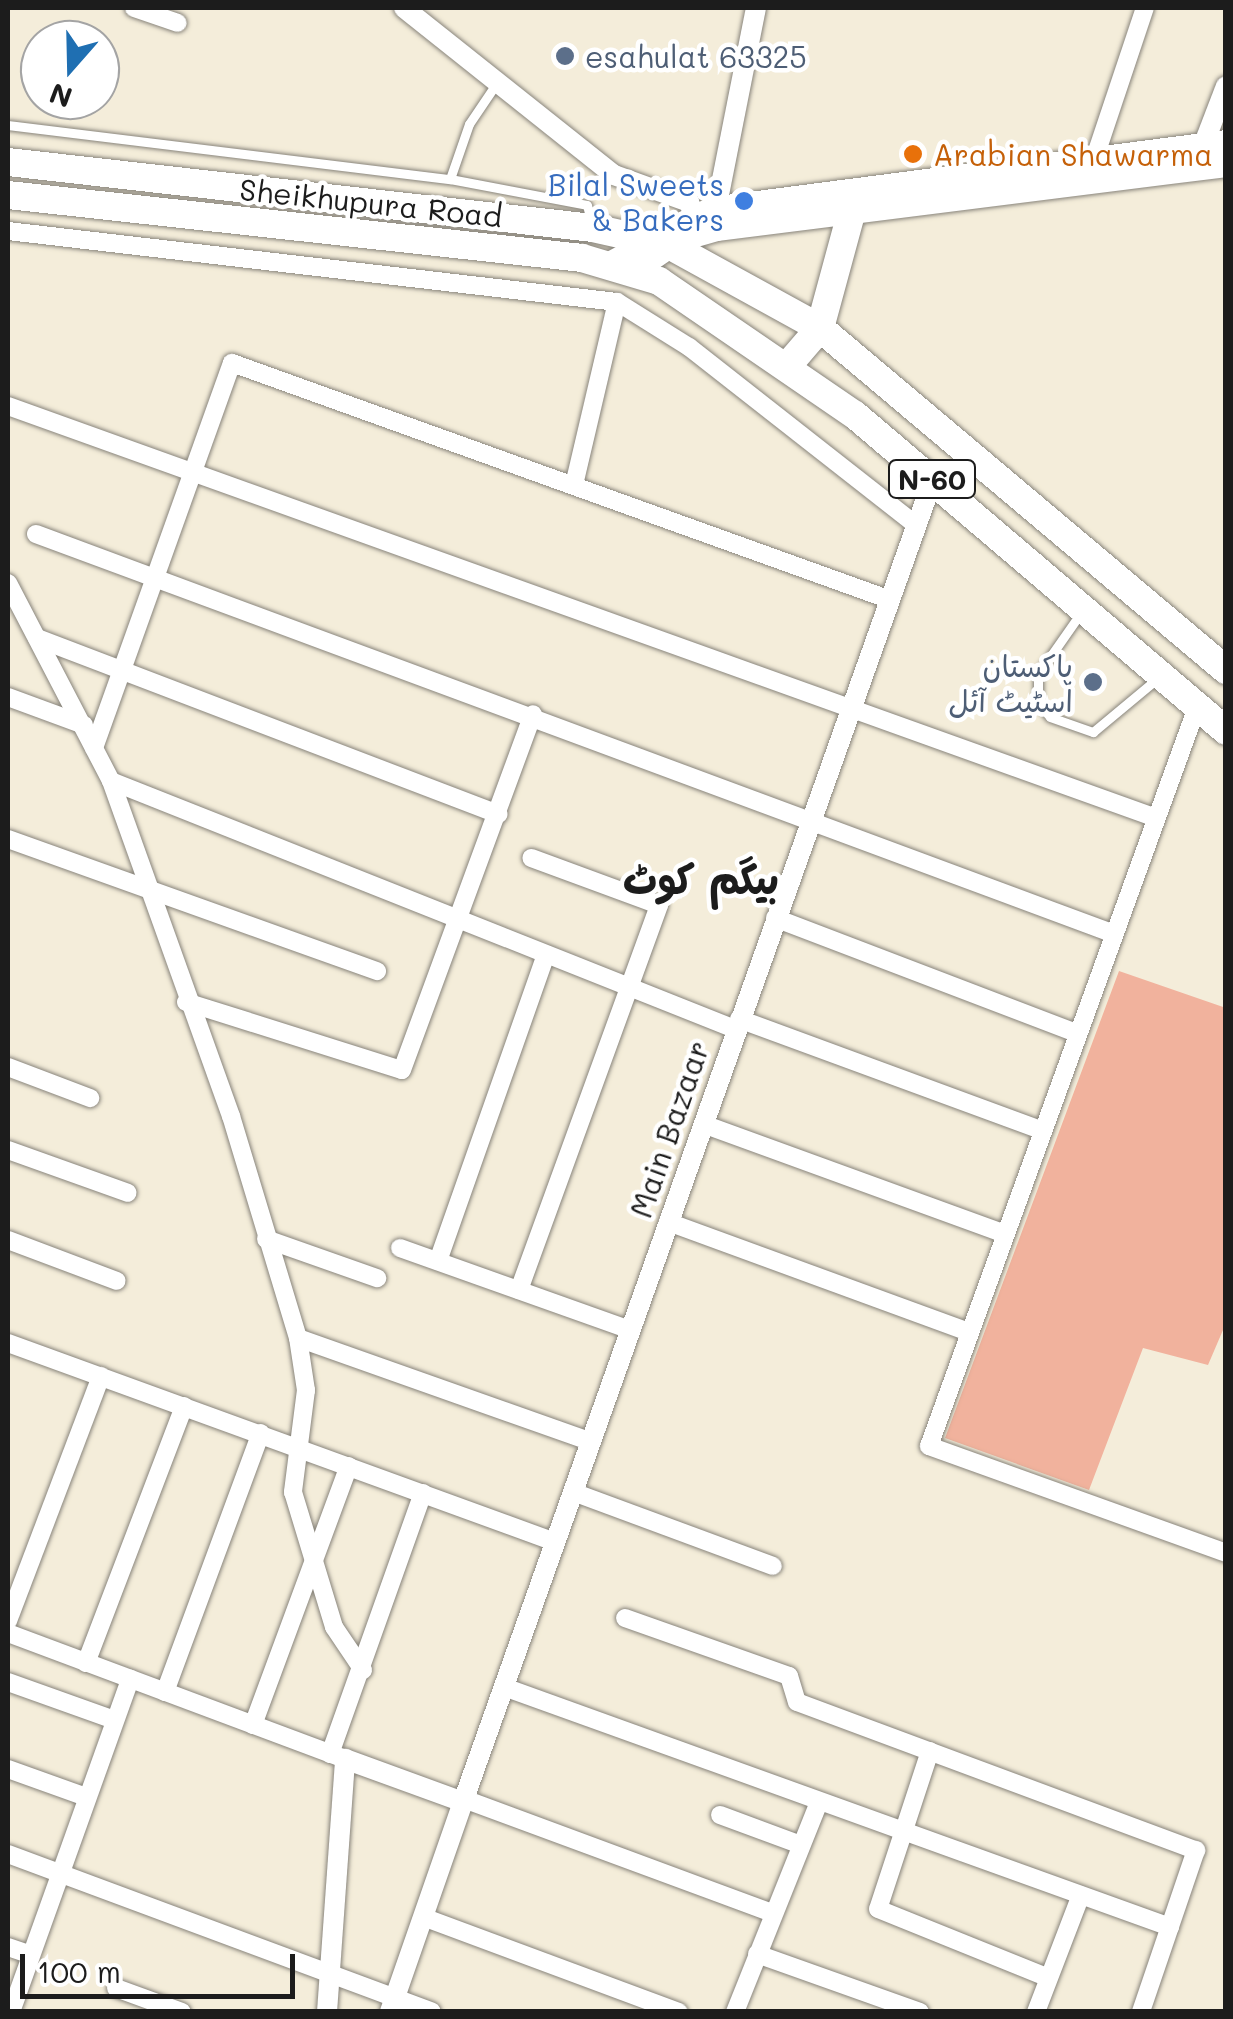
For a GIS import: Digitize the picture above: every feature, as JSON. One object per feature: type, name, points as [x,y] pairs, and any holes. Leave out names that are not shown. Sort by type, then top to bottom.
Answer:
[{"type":"highway","name":"Sheikhupura Road","points":[[8,162],[593,228],[658,241],[820,328],[1226,670]]},
{"type":"highway","name":"Sheikhupura Road","points":[[8,195],[623,266],[789,364],[933,480],[1226,731]]},
{"type":"highway","points":[[789,364],[820,328],[852,210]]},
{"type":"main road","points":[[623,266],[658,241],[705,220],[1214,144]]},
{"type":"main road","points":[[705,220],[852,210],[1226,164]]},
{"type":"street","points":[[134,8],[178,23]]},
{"type":"street","points":[[404,8],[614,175],[689,202],[705,220]]},
{"type":"street","points":[[705,220],[756,8]]},
{"type":"street","points":[[1094,160],[1145,8]]},
{"type":"street","points":[[1214,144],[1226,86]]},
{"type":"street","points":[[8,232],[617,302],[689,347],[916,525]]},
{"type":"street","points":[[574,485],[617,302]]},
{"type":"street","points":[[94,748],[227,371],[239,363],[888,599]]},
{"type":"street","points":[[8,406],[850,703],[1156,818]]},
{"type":"street","name":"Main Bazaar","points":[[392,2005],[850,703],[933,480]]},
{"type":"street","points":[[36,534],[533,714],[808,822],[1112,933]]},
{"type":"street","points":[[8,583],[111,781],[144,889],[266,1239],[298,1338],[306,1390],[293,1492],[316,1554],[334,1627],[363,1670]]},
{"type":"street","points":[[37,638],[499,814]]},
{"type":"street","points":[[8,698],[84,725]]},
{"type":"street","points":[[1197,707],[1038,1129],[930,1446],[1226,1553]]},
{"type":"street","points":[[186,1002],[392,1074],[408,1062],[533,714]]},
{"type":"street","points":[[111,781],[545,958],[1038,1129]]},
{"type":"street","points":[[8,839],[377,971]]},
{"type":"street","points":[[519,1290],[659,905],[531,858]]},
{"type":"street","points":[[774,918],[1074,1032]]},
{"type":"street","points":[[438,1261],[545,958]]},
{"type":"street","points":[[8,1067],[90,1098]]},
{"type":"street","points":[[702,1124],[1002,1233]]},
{"type":"street","points":[[8,1150],[128,1193]]},
{"type":"street","points":[[668,1222],[968,1332]]},
{"type":"street","points":[[266,1239],[377,1278]]},
{"type":"street","points":[[8,1240],[117,1281]]},
{"type":"street","points":[[400,1248],[630,1330]]},
{"type":"street","points":[[298,1338],[591,1442]]},
{"type":"street","points":[[8,1343],[556,1542]]},
{"type":"street","points":[[8,1621],[101,1376]]},
{"type":"street","points":[[86,1663],[184,1406]]},
{"type":"street","points":[[165,1692],[261,1433]]},
{"type":"street","points":[[253,1725],[349,1466]]},
{"type":"street","points":[[573,1492],[774,1566]]},
{"type":"street","points":[[327,2012],[338,1757],[423,1493]]},
{"type":"street","points":[[625,1618],[789,1676],[797,1702],[1196,1850],[1141,2012]]},
{"type":"street","points":[[8,1634],[773,1913]]},
{"type":"street","points":[[12,2012],[130,1678]]},
{"type":"street","points":[[8,1682],[114,1720]]},
{"type":"street","points":[[504,1688],[1170,1926]]},
{"type":"street","points":[[930,1751],[878,1908],[1049,1978]]},
{"type":"street","points":[[8,1769],[86,1798]]},
{"type":"street","points":[[735,2012],[819,1802]]},
{"type":"street","points":[[720,1816],[801,1845]]},
{"type":"street","points":[[8,1854],[330,1976],[392,2005],[432,2012]]},
{"type":"street","points":[[1036,2012],[1081,1895]]},
{"type":"street","points":[[423,1916],[679,2012]]},
{"type":"street","points":[[8,1947],[31,1956]]},
{"type":"street","points":[[757,1954],[920,2012]]},
{"type":"street","points":[[116,1988],[182,2012]]},
{"type":"lane","points":[[450,179],[469,124],[496,84]]},
{"type":"lane","points":[[8,125],[450,179],[587,205],[593,228]]},
{"type":"lane","points":[[1083,609],[1038,674],[1038,703],[1050,717],[1092,732],[1161,676]]},
{"type":"building","points":[[1119,971],[1226,1008],[1226,1323],[1208,1365],[1143,1348],[1089,1490],[945,1438]]},
{"type":"place","name":"esahulat 63325","points":[[565,56]]},
{"type":"place","name":"Arabian Shawarma","points":[[913,154]]},
{"type":"place","name":"Bilal Sweets & Bakers","points":[[744,201]]},
{"type":"place","name":"پاکستان اسٹیٹ آئل","points":[[1093,682]]},
{"type":"district","name":"بیگم کوٹ","points":[[701,878]]}]
